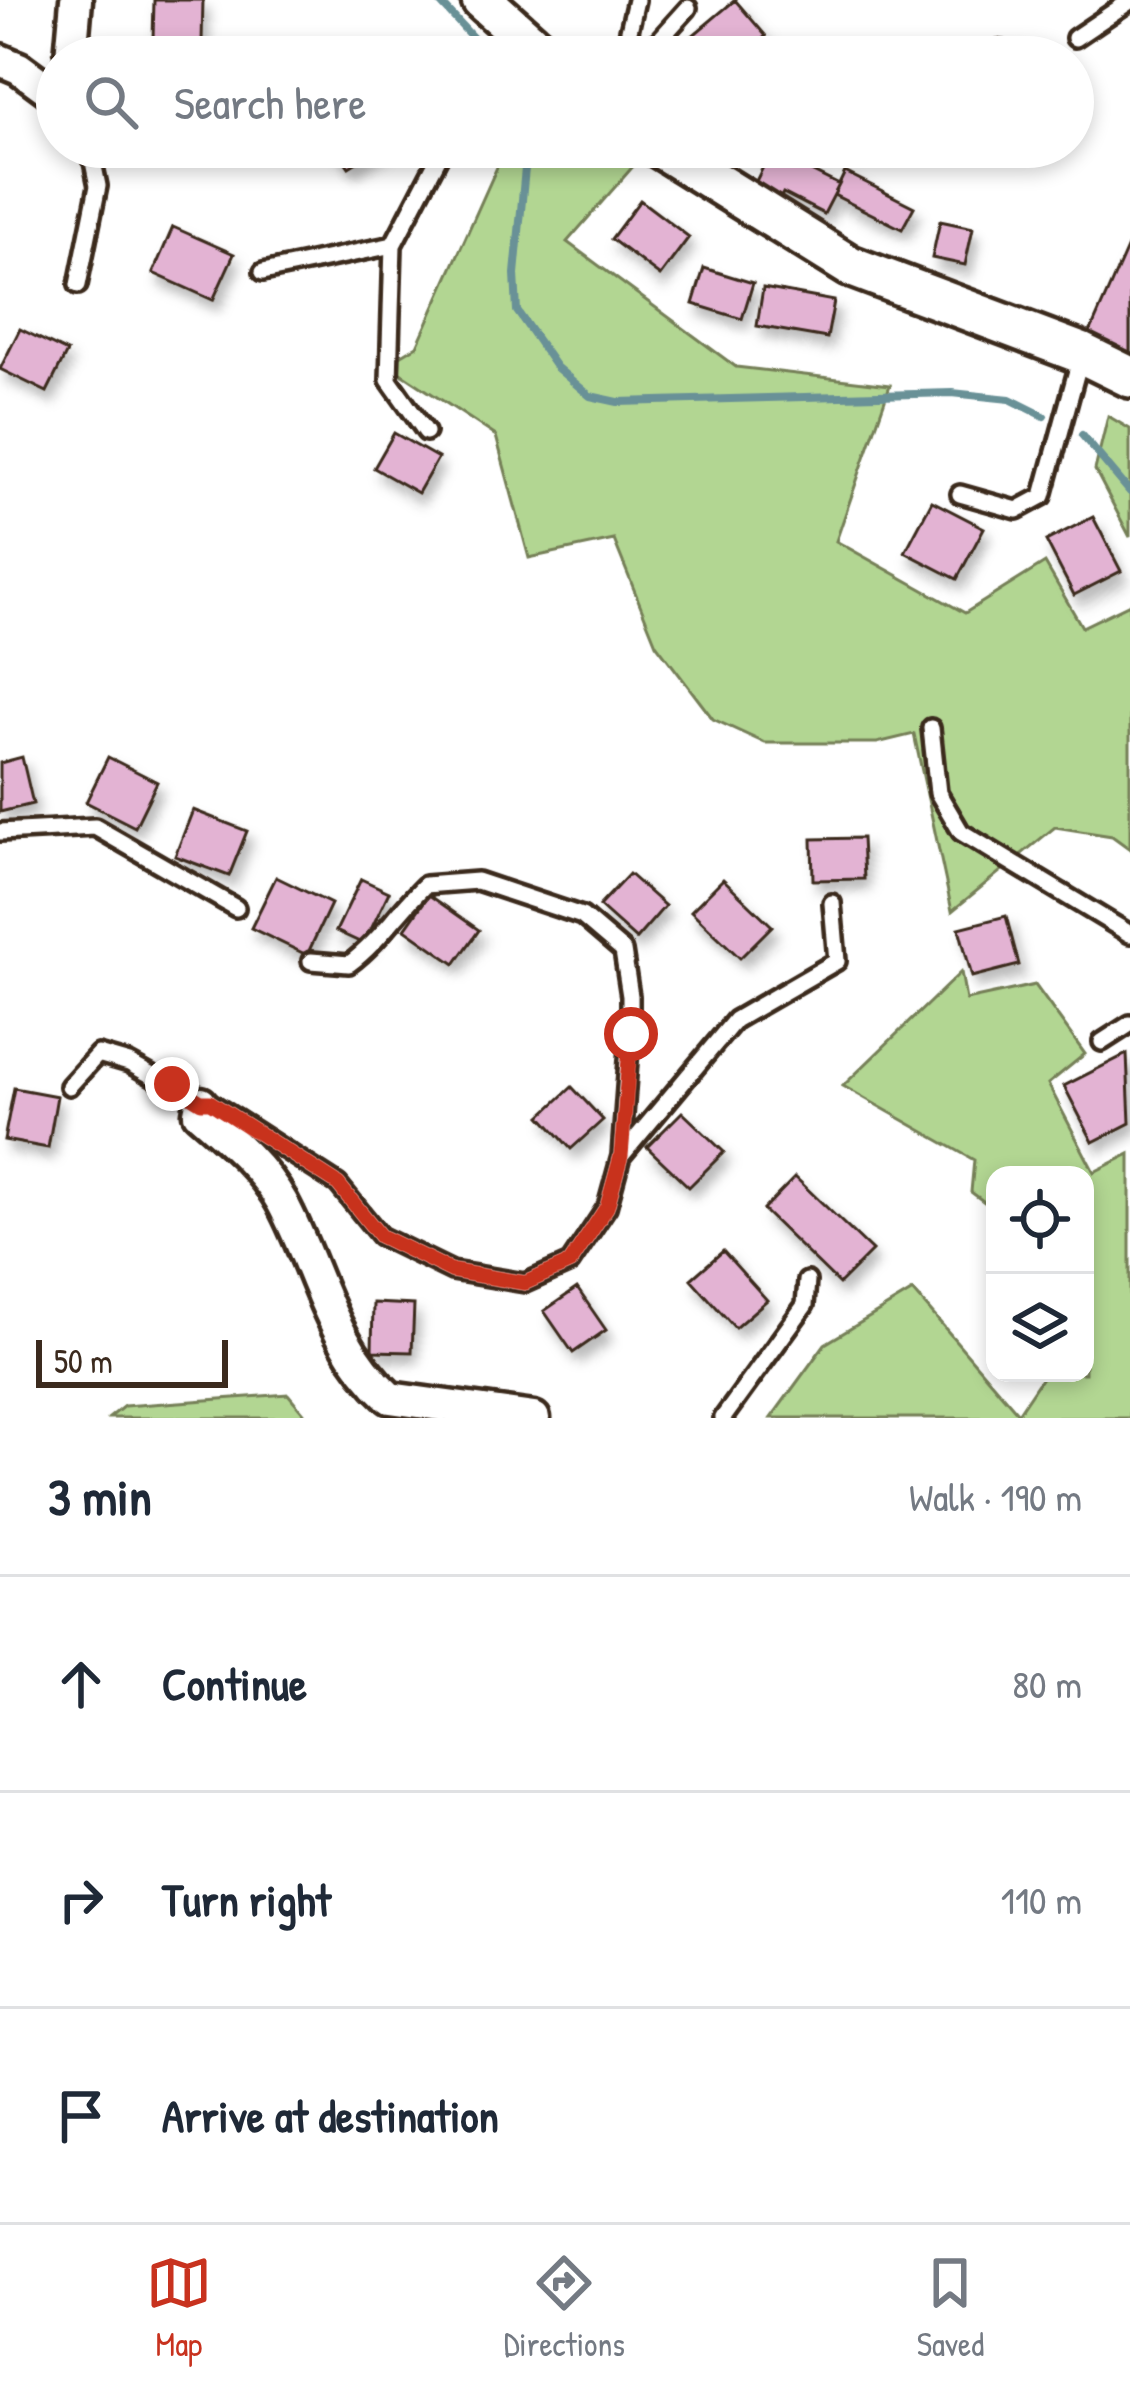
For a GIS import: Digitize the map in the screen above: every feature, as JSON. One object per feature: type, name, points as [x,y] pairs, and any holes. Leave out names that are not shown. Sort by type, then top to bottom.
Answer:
[{"type":"street","points":[[73,36],[76,0]]},
{"type":"street","points":[[482,0],[516,36]]},
{"type":"street","points":[[0,60],[36,81]]},
{"type":"street","points":[[693,168],[850,266],[1082,353],[1130,377]]},
{"type":"street","points":[[201,1102],[199,1113],[245,1153],[281,1199],[357,1366],[389,1398],[534,1418]]},
{"type":"lane","points":[[628,36],[636,0]]},
{"type":"lane","points":[[1078,36],[1130,1]]},
{"type":"lane","points":[[663,36],[688,8]]},
{"type":"lane","points":[[78,285],[98,186],[94,168]]},
{"type":"lane","points":[[426,432],[389,380],[393,245],[434,168]]},
{"type":"lane","points":[[263,272],[393,245]]},
{"type":"lane","points":[[960,494],[1016,510],[1042,496],[1082,353]]},
{"type":"lane","points":[[931,728],[938,793],[961,832],[1130,934]]},
{"type":"lane","points":[[0,832],[95,827],[236,908]]},
{"type":"lane","points":[[69,1086],[98,1054],[129,1063],[201,1102],[210,1102],[338,1184],[380,1236],[452,1271],[525,1283],[570,1263],[607,1207],[621,1156],[631,996],[622,951],[582,916],[477,881],[425,885],[350,964],[311,961]]},
{"type":"lane","points":[[621,1156],[735,1019],[837,961],[832,903]]},
{"type":"lane","points":[[1102,1042],[1130,1024]]},
{"type":"lane","points":[[723,1418],[805,1305],[807,1281]]},
{"type":"green space","points":[[497,168],[632,168],[567,242],[736,367],[890,385],[836,541],[965,613],[1045,563],[1082,627],[1130,604],[1130,849],[1112,836],[1055,827],[952,911],[914,734],[877,743],[765,743],[713,719],[656,644],[614,540],[529,558],[496,436],[387,364],[417,346]]},
{"type":"green space","points":[[1108,416],[1130,429],[1130,537],[1095,470]]},
{"type":"green space","points":[[961,972],[966,1000],[1035,985],[1085,1054],[1048,1084],[1091,1166],[986,1166],[986,1203],[971,1192],[974,1160],[843,1086]]},
{"type":"green space","points":[[1130,1154],[1130,1418],[771,1418],[825,1344],[913,1291],[986,1376],[986,1382],[991,1382],[1018,1413],[1039,1382],[1094,1382],[1094,1172]]},
{"type":"green space","points":[[288,1394],[308,1418],[109,1418],[124,1406]]},
{"type":"building","points":[[154,0],[203,0],[202,36],[153,36]]},
{"type":"building","points":[[735,0],[766,36],[692,36]]},
{"type":"building","points":[[762,168],[805,168],[839,185],[824,214],[783,193],[775,209],[749,195]]},
{"type":"building","points":[[845,172],[914,207],[902,229],[834,195]]},
{"type":"building","points":[[640,200],[689,237],[660,276],[611,239]]},
{"type":"building","points":[[940,221],[973,228],[965,265],[932,258]]},
{"type":"building","points":[[173,227],[234,254],[213,300],[153,273]]},
{"type":"building","points":[[1130,247],[1130,364],[1085,344]]},
{"type":"building","points":[[704,268],[753,283],[742,319],[693,304]]},
{"type":"building","points":[[763,288],[834,301],[827,338],[757,326]]},
{"type":"building","points":[[20,329],[67,352],[47,392],[0,369]]},
{"type":"building","points":[[394,433],[438,458],[418,493],[374,468]]},
{"type":"building","points":[[932,501],[984,528],[957,579],[905,552]]},
{"type":"building","points":[[1093,517],[1121,571],[1074,595],[1046,541]]},
{"type":"building","points":[[22,757],[33,804],[0,812],[0,763]]},
{"type":"building","points":[[108,757],[157,782],[135,827],[86,802]]},
{"type":"building","points":[[193,810],[247,831],[229,876],[175,856]]},
{"type":"building","points":[[862,838],[864,879],[813,880],[812,839]]},
{"type":"building","points":[[629,874],[665,906],[636,939],[599,906]]},
{"type":"building","points":[[276,877],[331,904],[307,955],[251,928]]},
{"type":"building","points":[[361,879],[389,892],[364,944],[336,931]]},
{"type":"building","points":[[723,879],[772,926],[740,958],[691,911]]},
{"type":"building","points":[[429,895],[479,930],[455,964],[405,929]]},
{"type":"building","points":[[1006,916],[1019,965],[972,977],[959,928]]},
{"type":"building","points":[[1127,1054],[1130,1123],[1093,1142],[1064,1086]]},
{"type":"building","points":[[572,1087],[603,1120],[571,1149],[541,1116]]},
{"type":"building","points":[[14,1088],[57,1096],[48,1148],[4,1140]]},
{"type":"building","points":[[682,1112],[724,1152],[689,1187],[647,1147]]},
{"type":"building","points":[[795,1177],[872,1251],[839,1284],[763,1210]]},
{"type":"building","points":[[723,1251],[767,1300],[735,1328],[691,1279]]},
{"type":"building","points":[[577,1288],[606,1330],[573,1353],[544,1311]]},
{"type":"building","points":[[373,1303],[414,1305],[412,1352],[372,1351]]},
{"type":"waterway","points":[[438,0],[471,36]]},
{"type":"waterway","points":[[525,168],[515,274],[517,311],[556,367],[590,396],[618,402],[952,393],[1010,399],[1044,416]]},
{"type":"waterway","points":[[1082,435],[1130,492]]},
{"type":"route","points":[[172,1084],[201,1102],[210,1102],[338,1184],[380,1236],[452,1271],[525,1283],[570,1263],[607,1207],[621,1156],[631,1034]]}]
